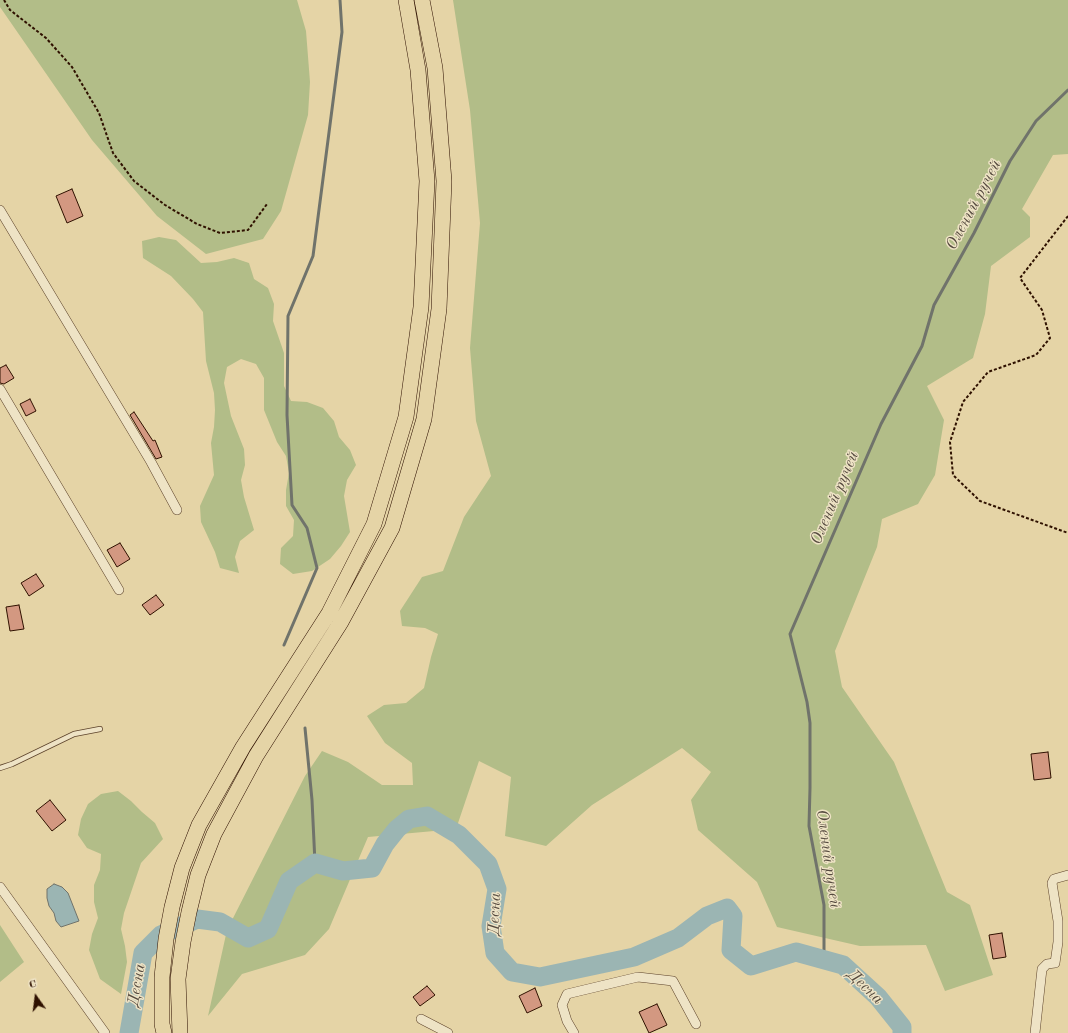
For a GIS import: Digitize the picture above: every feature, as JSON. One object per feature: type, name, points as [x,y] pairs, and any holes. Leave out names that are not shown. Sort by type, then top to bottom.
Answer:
[{"type":"highway","points":[[164,1033],[162,977],[166,939],[182,868],[199,825],[243,747],[329,613],[371,531],[406,417],[421,307],[427,180],[418,70],[406,0]]},
{"type":"highway","points":[[180,1033],[178,979],[183,942],[198,875],[214,834],[256,756],[341,622],[392,528],[424,419],[439,309],[444,181],[435,68],[422,0]]},
{"type":"street","points":[[0,210],[151,462],[178,510]]},
{"type":"street","points":[[0,389],[119,590]]},
{"type":"street","points":[[1034,1033],[1042,969],[1047,964],[1055,963],[1058,942],[1058,920],[1052,883],[1054,879],[1068,874]]},
{"type":"street","points":[[0,887],[105,1033]]},
{"type":"street","points":[[574,1033],[567,1021],[562,1005],[567,994],[638,977],[673,981],[696,1024]]},
{"type":"street","points":[[421,1018],[448,1033]]},
{"type":"lane","points":[[0,768],[12,764],[74,734],[100,729]]},
{"type":"path","points":[[4,0],[10,10],[46,38],[72,67],[99,113],[113,153],[134,182],[165,205],[197,224],[220,233],[248,230],[267,204]]},
{"type":"path","points":[[1068,216],[1020,278],[1042,310],[1050,338],[1036,354],[988,372],[963,402],[950,442],[953,475],[980,501],[1068,533]]},
{"type":"green space","points":[[0,0],[297,0],[306,31],[310,82],[308,115],[281,211],[263,239],[206,254],[157,216],[92,140],[0,7]]},
{"type":"green space","points":[[453,0],[1068,0],[1068,154],[1053,155],[1022,209],[1030,217],[1030,237],[991,266],[985,314],[973,358],[927,386],[944,420],[935,475],[918,504],[882,519],[877,547],[835,651],[842,687],[894,762],[947,892],[970,905],[993,975],[945,991],[926,945],[860,946],[777,927],[757,882],[698,830],[691,800],[711,772],[682,748],[592,805],[546,846],[505,836],[511,777],[479,761],[456,829],[368,837],[329,929],[305,955],[242,974],[208,1016],[227,930],[305,776],[322,751],[348,762],[382,785],[413,785],[412,763],[385,743],[367,716],[384,705],[406,703],[424,688],[438,634],[425,628],[402,626],[400,611],[422,577],[443,571],[464,517],[491,476],[476,421],[470,348],[480,223],[470,110]]},
{"type":"green space","points":[[159,237],[176,240],[201,263],[217,262],[234,258],[249,263],[254,279],[268,288],[274,304],[273,321],[284,353],[284,386],[291,401],[307,402],[323,408],[334,421],[339,437],[350,450],[356,465],[347,480],[344,496],[350,532],[330,559],[312,571],[293,574],[280,564],[281,548],[293,536],[294,520],[286,506],[286,490],[289,473],[286,456],[277,442],[264,410],[264,378],[256,364],[241,359],[227,367],[224,383],[231,416],[244,449],[245,465],[241,480],[244,497],[254,530],[240,541],[235,557],[239,573],[220,568],[215,552],[201,522],[200,506],[214,475],[211,443],[215,410],[214,393],[206,361],[203,312],[171,276],[143,258],[142,241]]},
{"type":"green space","points":[[118,791],[155,823],[163,839],[141,863],[124,913],[121,929],[127,962],[121,994],[100,979],[89,950],[92,934],[98,918],[94,902],[94,885],[100,870],[101,854],[87,848],[78,835],[81,819],[88,804],[101,794]]},
{"type":"green space","points":[[0,925],[24,962],[0,982]]},
{"type":"water","points":[[54,884],[62,887],[68,893],[79,921],[61,927],[56,921],[47,898],[47,889]]},
{"type":"building","points":[[72,189],[83,216],[67,223],[56,196]]},
{"type":"building","points":[[6,365],[14,378],[4,384],[0,383],[0,368]]},
{"type":"building","points":[[30,399],[36,411],[26,416],[20,404]]},
{"type":"building","points":[[134,412],[153,441],[155,440],[162,457],[156,459],[130,415]]},
{"type":"building","points":[[120,543],[130,559],[117,567],[107,550]]},
{"type":"building","points":[[36,574],[44,586],[29,596],[21,583]]},
{"type":"building","points":[[156,595],[164,605],[150,615],[142,605]]},
{"type":"building","points":[[19,605],[24,629],[10,631],[6,607]]},
{"type":"building","points":[[1048,752],[1051,778],[1034,780],[1031,754]]},
{"type":"building","points":[[50,800],[66,820],[52,831],[36,811]]},
{"type":"building","points":[[1002,933],[1006,957],[993,959],[989,935]]},
{"type":"building","points":[[427,986],[435,995],[420,1006],[413,997]]},
{"type":"building","points":[[535,988],[542,1006],[527,1013],[519,996]]},
{"type":"building","points":[[657,1004],[667,1025],[649,1033],[639,1012]]},
{"type":"waterway","points":[[284,645],[317,568],[307,528],[292,505],[287,415],[288,316],[313,256],[342,32],[340,0]]},
{"type":"waterway","name":"Олений ручей","points":[[824,960],[824,905],[809,826],[810,723],[807,702],[790,634],[881,424],[922,346],[934,305],[974,233],[1010,161],[1036,121],[1068,90]]},
{"type":"waterway","points":[[305,728],[312,800],[315,863]]},
{"type":"waterway","name":"Десна","points":[[129,1033],[143,953],[161,935],[197,919],[220,922],[248,938],[268,929],[289,881],[315,863],[343,871],[372,868],[385,844],[397,829],[409,819],[427,816],[459,835],[488,864],[497,889],[491,926],[495,953],[512,972],[540,977],[634,957],[678,938],[707,916],[727,908],[733,916],[731,950],[751,966],[796,952],[843,965],[878,997],[902,1027],[902,1033]]}]
